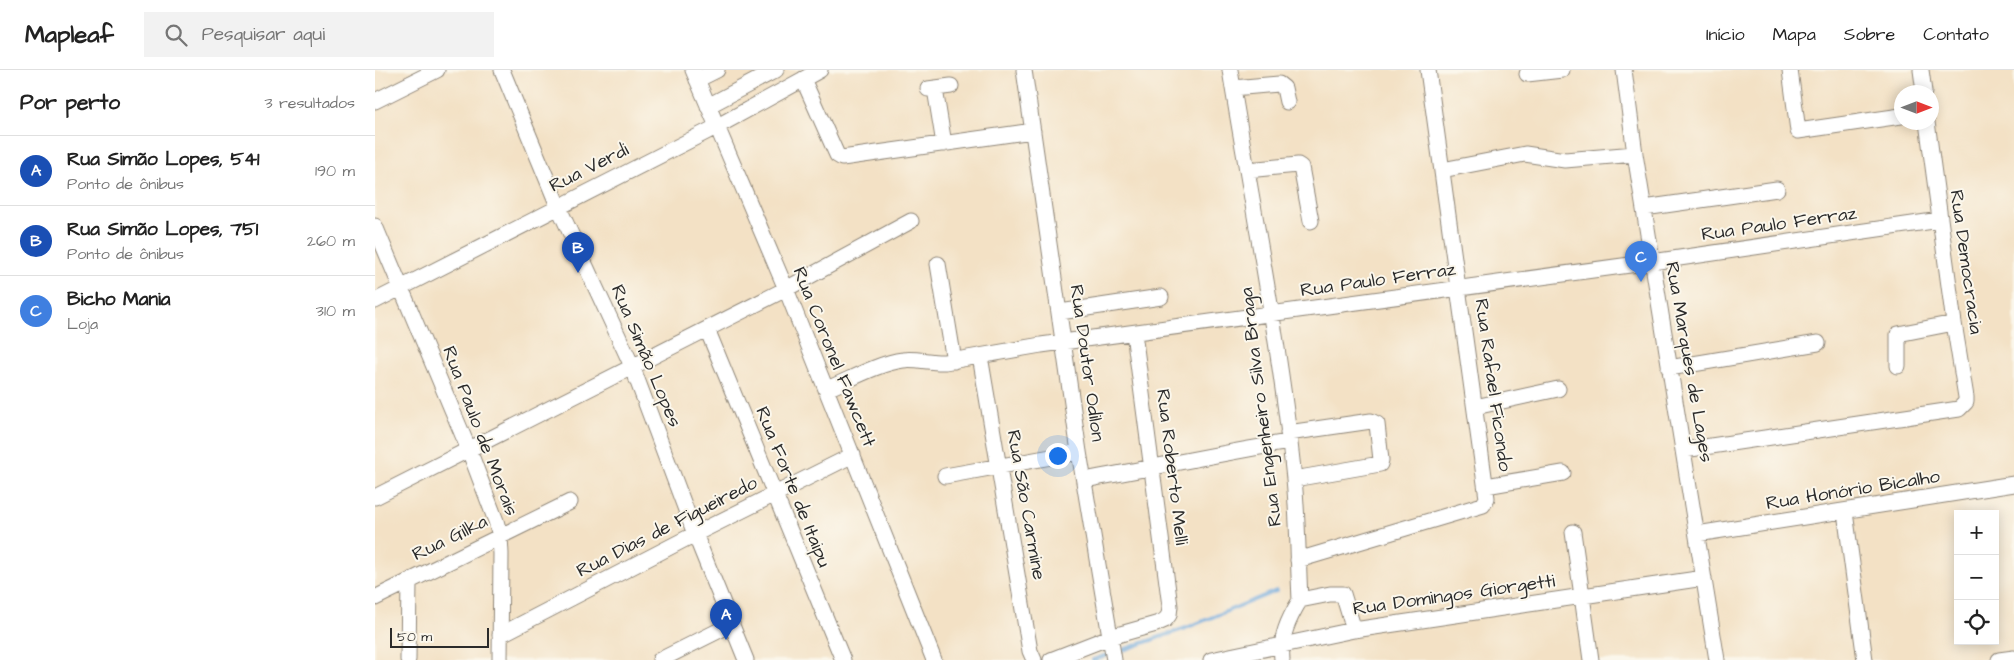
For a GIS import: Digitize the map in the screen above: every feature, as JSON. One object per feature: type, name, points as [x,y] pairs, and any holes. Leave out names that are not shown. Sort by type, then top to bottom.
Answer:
[{"type":"street","points":[[375,101],[437,70]]},
{"type":"street","name":"Rua Simão Lopes","points":[[502,70],[558,206],[631,366],[695,534],[746,660]]},
{"type":"street","points":[[695,75],[717,70]]},
{"type":"street","points":[[708,106],[776,70]]},
{"type":"street","name":"Rua Verdi","points":[[375,301],[716,126],[820,70]]},
{"type":"street","name":"Rua Doutor Odilon","points":[[1027,70],[1033,131],[1079,452],[1114,660]]},
{"type":"street","name":"Rua Engenheiro Silva Braga","points":[[1230,70],[1272,315],[1294,479],[1300,600]]},
{"type":"street","name":"Rua Rafael Ficondo","points":[[1428,70],[1487,492]]},
{"type":"street","points":[[1527,74],[1561,70]]},
{"type":"street","name":"Rua Marques de Lages","points":[[1624,70],[1652,262],[1717,660]]},
{"type":"street","points":[[1790,70],[1797,131],[1894,117]]},
{"type":"street","points":[[1921,70],[1923,85]]},
{"type":"street","name":"Rua Coronel Fawcett","points":[[695,75],[786,289],[934,660]]},
{"type":"street","points":[[803,79],[837,155],[842,158],[1033,131]]},
{"type":"street","points":[[1233,88],[1279,84],[1284,88],[1287,102]]},
{"type":"street","points":[[944,144],[931,89],[951,86]]},
{"type":"street","name":"Rua Democracia","points":[[1684,450],[1959,409],[1963,406],[1967,397],[1954,323],[1928,130]]},
{"type":"street","points":[[1442,170],[1525,154],[1565,160],[1635,154]]},
{"type":"street","points":[[1247,170],[1298,165],[1301,167],[1311,221]]},
{"type":"street","points":[[1645,208],[1777,189]]},
{"type":"street","name":"Rua Paulo Ferraz","points":[[827,390],[893,362],[905,360],[931,363],[954,361],[1063,343],[1652,262],[1940,220]]},
{"type":"street","points":[[375,497],[786,289],[911,221]]},
{"type":"street","name":"Rua Paulo de Morais","points":[[375,226],[469,450],[496,521],[500,536],[500,660]]},
{"type":"street","points":[[938,264],[954,361]]},
{"type":"street","points":[[1060,312],[1161,297]]},
{"type":"street","points":[[1898,366],[1898,334],[1954,323]]},
{"type":"street","name":"Rua Forte de Itaipu","points":[[707,329],[843,660]]},
{"type":"street","name":"Rua Roberto Melli","points":[[1111,641],[1165,620],[1169,615],[1170,606],[1134,333]]},
{"type":"street","points":[[1669,368],[1818,344]]},
{"type":"street","name":"Rua São Carmine","points":[[980,356],[1034,660]]},
{"type":"street","points":[[1475,407],[1558,389]]},
{"type":"street","points":[[1084,480],[1152,468],[1371,421],[1377,424],[1380,464],[1294,479]]},
{"type":"street","points":[[945,476],[1079,452]]},
{"type":"street","name":"Rua Dias de Figueiredo","points":[[500,635],[853,455]]},
{"type":"street","points":[[1298,560],[1483,505],[1487,492],[1563,473]]},
{"type":"street","name":"Rua Honório Bicalho","points":[[1697,534],[2014,484]]},
{"type":"street","name":"Rua Gilka","points":[[375,598],[570,502]]},
{"type":"street","points":[[1845,512],[1865,660]]},
{"type":"street","points":[[1573,532],[1591,660]]},
{"type":"street","name":"Rua Domingos Giorgetti","points":[[1211,660],[1282,652],[1354,630],[1704,578]]},
{"type":"street","points":[[408,660],[409,581]]},
{"type":"street","points":[[1282,652],[1287,625],[1300,600],[1340,593],[1345,598],[1354,630]]},
{"type":"street","points":[[660,660],[732,624]]},
{"type":"street","points":[[1051,660],[1111,641]]},
{"type":"street","points":[[1999,660],[2014,658]]},
{"type":"waterway","points":[[1117,652],[1186,628],[1276,591]]},
{"type":"waterway","points":[[1093,660],[1110,654]]},
{"type":"place","name":"Rua Simão Lopes, 751","points":[[578,273]]},
{"type":"place","name":"Bicho Mania","points":[[1641,282]]},
{"type":"place","name":"Rua Simão Lopes, 541","points":[[726,640]]}]
